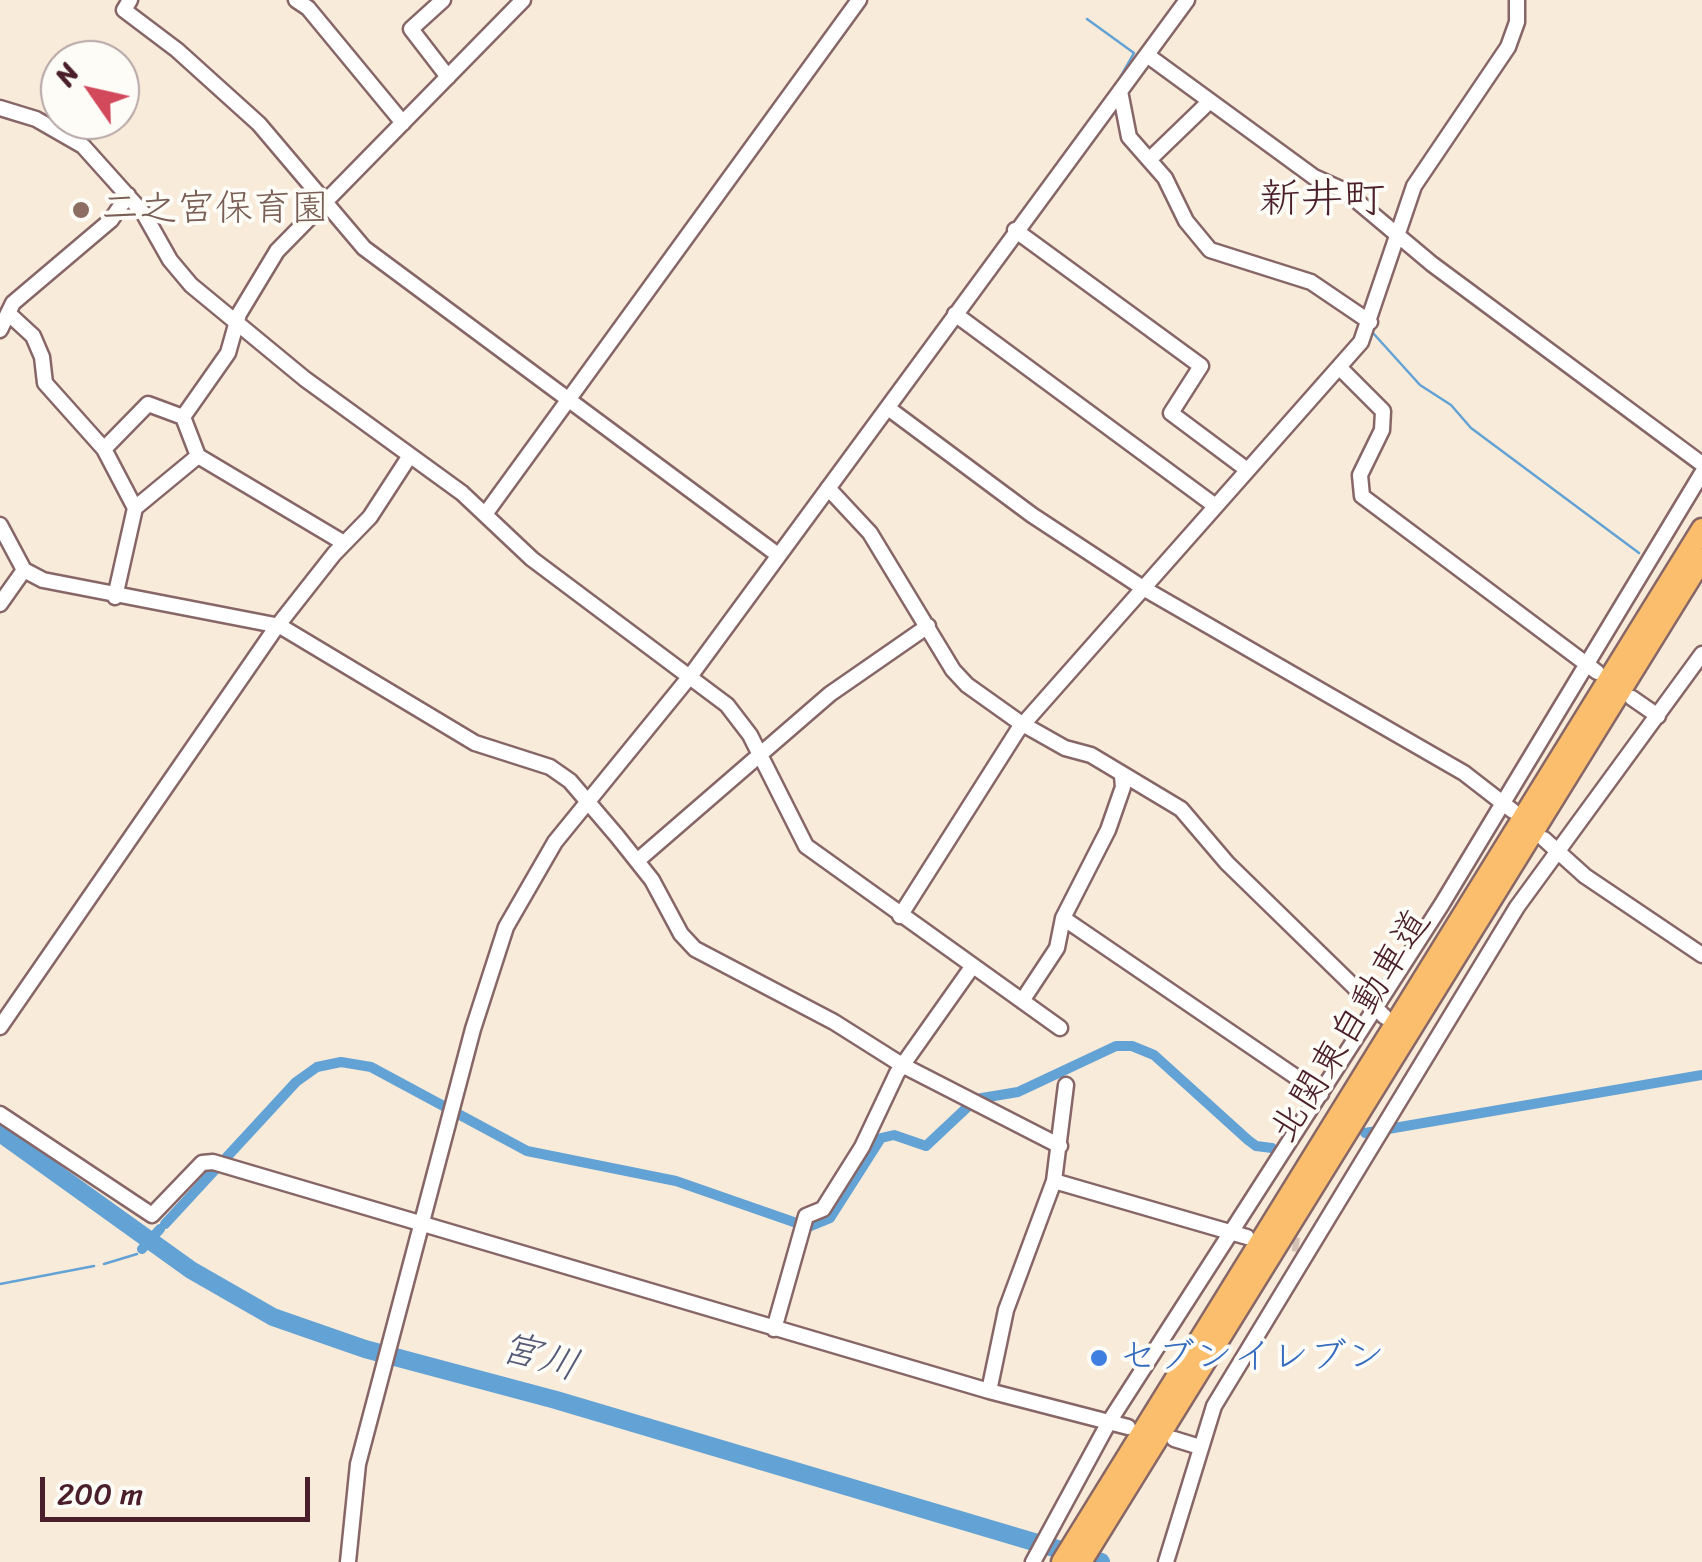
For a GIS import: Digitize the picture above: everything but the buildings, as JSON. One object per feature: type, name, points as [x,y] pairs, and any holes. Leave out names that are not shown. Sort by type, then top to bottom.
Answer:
[{"type":"highway","name":"北関東自動車道","points":[[1081,1562],[1089,1534],[1702,528]]},
{"type":"highway","name":"北関東自動車道","points":[[1062,1562],[1089,1534],[1702,559]]},
{"type":"street","points":[[130,0],[124,10],[177,50],[259,124],[364,248],[778,556]]},
{"type":"street","points":[[296,0],[308,8],[403,123]]},
{"type":"street","points":[[443,0],[411,29],[448,78]]},
{"type":"street","points":[[183,417],[228,353],[239,314],[277,251],[523,0]]},
{"type":"street","points":[[486,512],[859,0]]},
{"type":"street","points":[[348,1562],[355,1481],[451,1111],[506,927],[555,842],[692,675],[1187,0]]},
{"type":"street","points":[[900,916],[984,779],[1024,724],[1214,504],[1340,368],[1370,322],[1397,230],[1422,173],[1508,46],[1517,22],[1517,0]]},
{"type":"street","points":[[1147,55],[1397,230],[1432,264],[1702,464]]},
{"type":"street","points":[[1120,91],[1129,136],[1150,159],[1186,222],[1210,250],[1311,282],[1370,322]]},
{"type":"street","points":[[1150,159],[1210,102]]},
{"type":"street","points":[[0,108],[59,131],[94,156],[128,195],[185,278],[409,457],[486,512],[532,560],[692,675],[740,720],[806,846],[1060,1028]]},
{"type":"street","points":[[0,330],[13,303],[111,220],[128,195]]},
{"type":"street","points":[[1015,230],[1201,366],[1170,413],[1246,470]]},
{"type":"street","points":[[8,313],[33,336],[42,358],[45,383],[104,448],[135,508]]},
{"type":"street","points":[[956,314],[1214,504]]},
{"type":"street","points":[[1340,368],[1384,411],[1382,430],[1360,475],[1362,496],[1592,669]]},
{"type":"street","points":[[104,448],[148,404],[183,417],[198,456],[344,543]]},
{"type":"street","points":[[888,408],[1032,515],[1143,588],[1464,773],[1507,807]]},
{"type":"street","points":[[115,597],[135,508],[198,456]]},
{"type":"street","points":[[0,1027],[280,626],[344,543],[370,517],[409,457]]},
{"type":"street","points":[[1034,1561],[1109,1422],[1240,1235],[1321,1094],[1380,1013],[1592,669],[1702,472]]},
{"type":"street","points":[[828,488],[870,533],[960,678],[1024,724],[1065,748],[1091,755],[1181,808],[1227,863],[1380,1013]]},
{"type":"street","points":[[0,525],[24,570],[58,586],[280,626],[475,743],[550,767],[570,781],[637,861],[695,949],[834,1022],[902,1066],[1060,1146]]},
{"type":"street","points":[[0,604],[24,570]]},
{"type":"street","points":[[637,861],[830,694],[928,626]]},
{"type":"street","points":[[1166,1562],[1214,1406],[1383,1124],[1420,1050],[1517,906],[1702,654]]},
{"type":"street","points":[[1632,698],[1658,716]]},
{"type":"street","points":[[1022,1001],[1057,948],[1063,918],[1108,830],[1123,787],[1122,776]]},
{"type":"street","points":[[1544,839],[1585,876],[1702,954]]},
{"type":"street","points":[[1063,918],[1321,1094]]},
{"type":"street","points":[[774,1329],[804,1225],[823,1208],[862,1147],[902,1066],[972,966]]},
{"type":"street","points":[[989,1391],[1006,1310],[1054,1181],[1066,1085]]},
{"type":"street","points":[[0,1114],[152,1214],[202,1164],[220,1164],[774,1329],[1128,1426]]},
{"type":"street","points":[[1054,1181],[1240,1235]]},
{"type":"street","points":[[1174,1439],[1200,1447]]},
{"type":"waterway","points":[[1087,19],[1134,53],[1114,88]]},
{"type":"waterway","points":[[1225,262],[1284,281]]},
{"type":"waterway","points":[[1373,333],[1420,385],[1451,405],[1471,428],[1639,553]]},
{"type":"waterway","points":[[165,1224],[296,1082],[317,1067],[341,1062],[371,1067],[527,1151],[676,1181],[808,1227],[830,1218],[881,1138],[894,1135],[926,1146],[976,1099],[1018,1092],[1116,1046],[1132,1046],[1154,1055],[1248,1140],[1256,1146],[1272,1148]]},
{"type":"waterway","points":[[1365,1133],[1702,1075]]},
{"type":"waterway","name":"宮川","points":[[0,1133],[191,1270],[273,1317],[365,1349],[556,1400],[1101,1562]]},
{"type":"waterway","name":"宮川","points":[[142,1249],[160,1229]]},
{"type":"waterway","points":[[104,1264],[137,1254]]},
{"type":"waterway","points":[[0,1284],[94,1266]]},
{"type":"tunnel","points":[[1272,1241],[1299,1245]]},
{"type":"place","name":"二之宮保育園","points":[[81,210]]},
{"type":"place","name":"セブンイレブン","points":[[1099,1358]]},
{"type":"district","name":"新井町","points":[[1322,201]]}]
